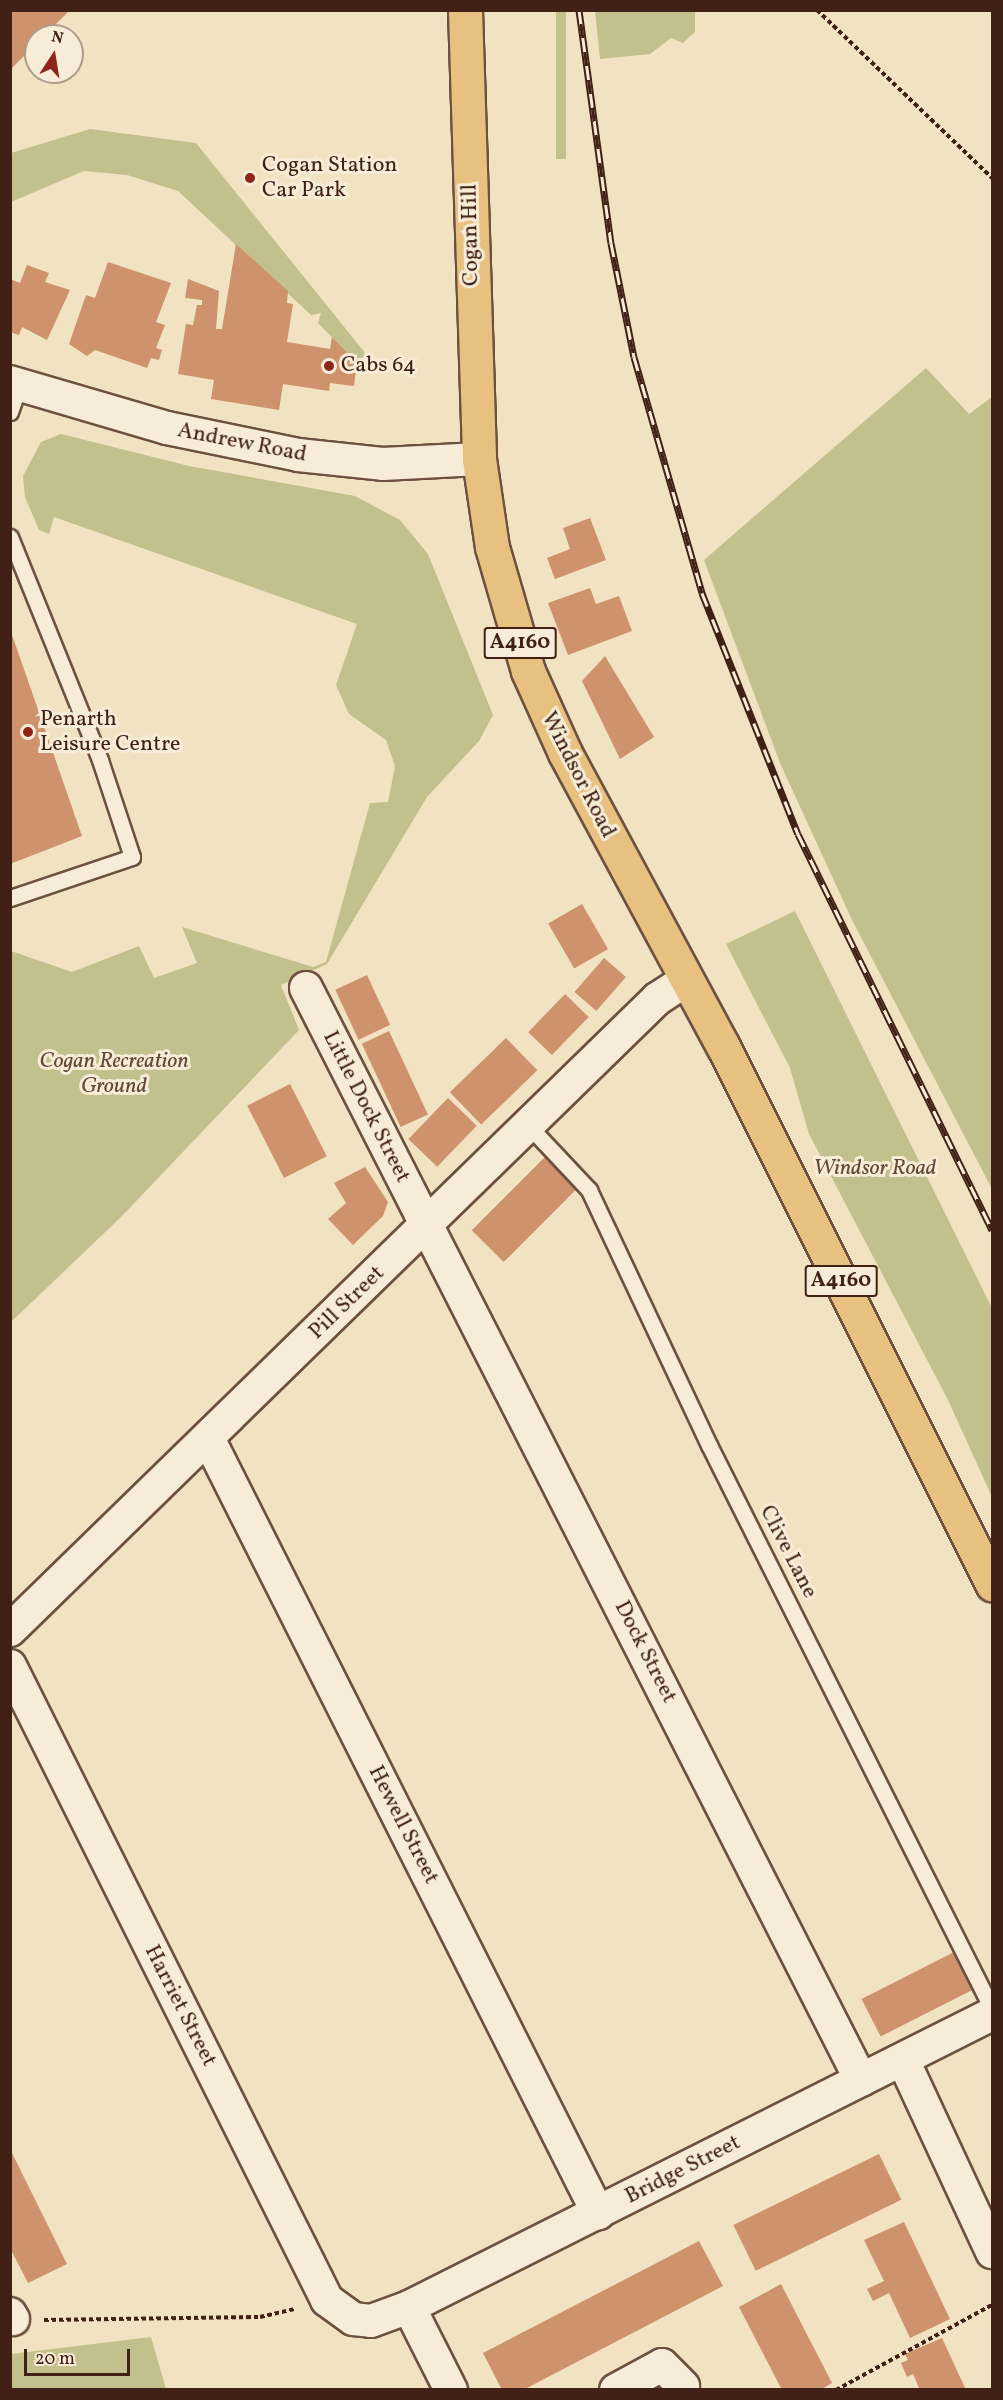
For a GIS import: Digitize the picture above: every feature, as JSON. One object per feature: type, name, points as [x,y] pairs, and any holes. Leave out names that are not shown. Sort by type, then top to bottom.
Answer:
[{"type":"main road","name":"Cogan Hill","points":[[465,10],[479,459]]},
{"type":"main road","name":"Windsor Road","points":[[479,459],[492,547],[528,671],[993,1584]]},
{"type":"street","name":"Andrew Road","points":[[13,393],[167,428],[298,454],[383,464],[479,459]]},
{"type":"street","name":"Pill Street","points":[[10,1630],[429,1224],[657,999],[686,980]]},
{"type":"street","name":"Little Dock Street","points":[[306,988],[429,1224]]},
{"type":"street","name":"Dock Street","points":[[429,1224],[861,2080]]},
{"type":"street","name":"Hewell Street","points":[[208,1438],[598,2213]]},
{"type":"street","name":"Harriet Street","points":[[10,1666],[327,2300],[353,2319],[371,2321]]},
{"type":"street","name":"Bridge Street","points":[[371,2321],[409,2307],[993,2014]]},
{"type":"street","points":[[903,2060],[993,2252]]},
{"type":"street","points":[[409,2307],[451,2390]]},
{"type":"street","points":[[616,2390],[662,2365],[683,2386]]},
{"type":"lane","points":[[10,537],[100,760],[132,857],[10,898]]},
{"type":"lane","name":"Clive Lane","points":[[529,1126],[590,1190],[694,1415],[993,2009]]},
{"type":"path","points":[[817,10],[993,178]]},
{"type":"path","points":[[12,2317],[261,2317],[327,2300]]},
{"type":"path","points":[[836,2390],[993,2305]]},
{"type":"green space","points":[[556,11],[566,11],[566,159],[556,159]]},
{"type":"green space","points":[[595,11],[695,11],[695,32],[683,43],[671,38],[650,54],[600,59]]},
{"type":"green space","points":[[90,129],[196,143],[366,354],[357,363],[318,323],[321,313],[311,315],[178,191],[127,175],[84,171],[11,202],[11,153]]},
{"type":"green space","points":[[926,368],[969,414],[992,397],[992,1189],[852,920],[780,763],[704,560]]},
{"type":"green space","name":"Cogan Recreation Ground","points":[[61,434],[189,466],[355,496],[400,520],[428,554],[493,715],[479,741],[427,797],[327,964],[281,985],[299,1030],[121,1217],[11,1322],[11,951],[72,972],[139,946],[154,978],[197,963],[182,927],[313,967],[326,962],[370,803],[388,802],[395,766],[386,740],[349,714],[336,685],[357,624],[54,517],[49,534],[39,530],[25,497],[23,476],[41,442]]},
{"type":"green space","name":"Windsor Road","points":[[795,911],[992,1308],[992,1497],[948,1400],[809,1134],[790,1068],[726,944]]},
{"type":"green space","points":[[151,2337],[166,2389],[11,2389],[11,2354]]},
{"type":"building","points":[[10,10],[70,10],[56,24],[24,24],[24,56],[10,70]]},
{"type":"building","points":[[236,244],[288,291],[287,303],[293,304],[287,342],[330,349],[332,337],[357,363],[354,386],[330,383],[329,391],[283,384],[279,410],[211,399],[214,380],[178,374],[186,324],[193,325],[197,305],[202,305],[202,300],[185,298],[188,279],[219,291],[216,329],[222,329]]},
{"type":"building","points":[[108,262],[171,283],[156,322],[165,325],[156,348],[162,350],[159,360],[151,358],[147,368],[95,350],[87,356],[69,344],[86,295],[95,298]]},
{"type":"building","points":[[27,265],[49,273],[45,282],[70,290],[47,340],[22,327],[19,335],[10,332],[10,279],[20,283]]},
{"type":"building","points":[[590,518],[606,560],[555,579],[547,558],[570,549],[563,528]]},
{"type":"building","points":[[590,588],[596,604],[619,596],[632,631],[568,655],[548,603]]},
{"type":"building","name":"Penarth Leisure Centre","points":[[10,629],[82,836],[10,864]]},
{"type":"building","points":[[605,656],[654,737],[620,759],[582,681]]},
{"type":"building","points":[[582,904],[608,949],[574,969],[548,924]]},
{"type":"building","points":[[604,958],[626,977],[596,1011],[574,992]]},
{"type":"building","points":[[367,975],[390,1025],[359,1040],[335,990]]},
{"type":"building","points":[[565,994],[589,1017],[552,1055],[528,1032]]},
{"type":"building","points":[[389,1031],[428,1114],[401,1127],[362,1044]]},
{"type":"building","points":[[506,1038],[537,1070],[481,1125],[450,1092]]},
{"type":"building","points":[[290,1084],[327,1156],[284,1178],[247,1106]]},
{"type":"building","points":[[448,1098],[477,1126],[437,1167],[408,1139]]},
{"type":"building","points":[[546,1156],[578,1188],[504,1262],[472,1230]]},
{"type":"building","points":[[365,1167],[388,1202],[383,1216],[353,1245],[328,1219],[346,1203],[334,1183]]},
{"type":"building","points":[[956,1951],[975,1988],[881,2037],[862,1999]]},
{"type":"building","points":[[10,2149],[67,2264],[28,2283],[10,2248]]},
{"type":"building","points":[[879,2154],[901,2200],[756,2271],[733,2225]]},
{"type":"building","points":[[904,2222],[950,2319],[910,2338],[889,2293],[873,2301],[867,2289],[884,2281],[864,2240]]},
{"type":"building","points":[[699,2241],[723,2286],[523,2390],[502,2390],[483,2353]]},
{"type":"building","points":[[781,2284],[832,2383],[820,2390],[782,2390],[739,2307]]},
{"type":"building","points":[[942,2338],[966,2390],[920,2390],[913,2374],[907,2377],[901,2363],[908,2360],[905,2354]]},
{"type":"railway","points":[[579,10],[611,243],[634,357],[702,593],[798,834],[992,1230]]},
{"type":"place","name":"Cogan Station Car Park","points":[[250,178]]},
{"type":"place","name":"Cabs 64","points":[[329,366]]},
{"type":"place","name":"Penarth Leisure Centre","points":[[28,732]]}]
